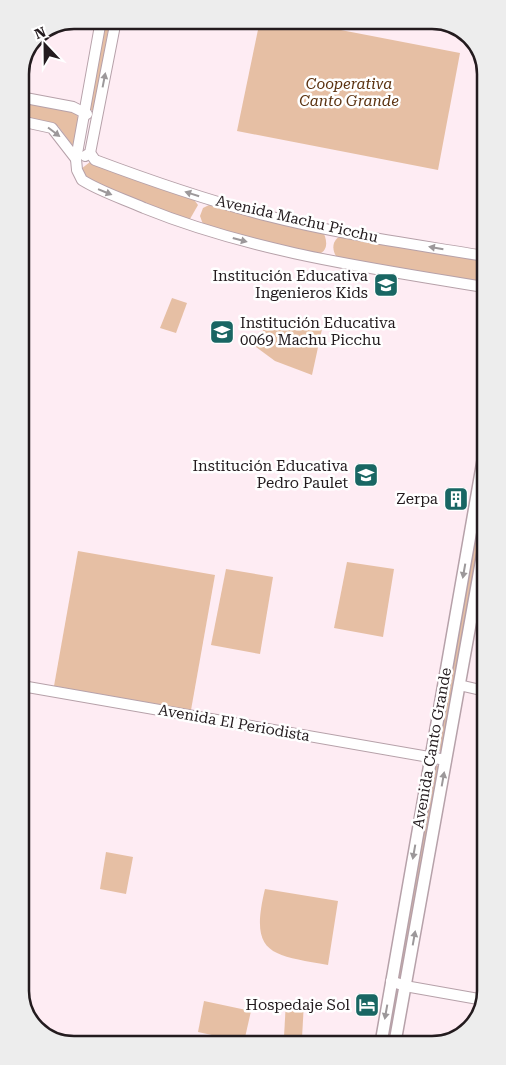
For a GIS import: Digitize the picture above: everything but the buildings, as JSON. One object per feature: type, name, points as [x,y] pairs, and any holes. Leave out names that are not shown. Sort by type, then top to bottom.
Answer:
[{"type":"main road","name":"Avenida Canto Grande","points":[[382,1036],[477,494]]},
{"type":"main road","name":"Avenida Canto Grande","points":[[396,1036],[477,581]]},
{"type":"street","points":[[76,159],[100,29]]},
{"type":"street","points":[[76,159],[90,153],[114,29]]},
{"type":"street","points":[[29,99],[84,111],[94,128]]},
{"type":"street","name":"Avenida Machu Picchu","points":[[29,123],[52,128],[76,159],[77,170],[82,180],[193,227],[296,254],[477,287]]},
{"type":"street","name":"Avenida Machu Picchu","points":[[90,153],[94,160],[152,181],[261,214],[335,230],[477,255]]},
{"type":"street","points":[[459,685],[477,689]]},
{"type":"street","name":"Avenida El Periodista","points":[[29,687],[446,760]]},
{"type":"street","points":[[391,981],[405,986],[477,999]]},
{"type":"green space","points":[[102,29],[108,29],[94,110],[88,110]]},
{"type":"green space","name":"Cooperativa Canto Grande","points":[[258,29],[336,29],[460,53],[438,170],[237,131]]},
{"type":"green space","points":[[29,103],[76,112],[79,120],[74,147],[58,126],[29,120]]},
{"type":"green space","points":[[90,162],[192,197],[198,205],[190,219],[185,220],[88,181],[81,169]]},
{"type":"green space","points":[[213,203],[322,230],[326,242],[325,249],[320,254],[315,255],[204,227],[200,216],[203,208]]},
{"type":"green space","points":[[340,236],[477,258],[477,283],[338,259],[333,247]]},
{"type":"green space","points":[[172,298],[187,303],[176,333],[160,328]]},
{"type":"green space","points":[[269,317],[322,329],[312,375],[275,361],[256,347]]},
{"type":"green space","points":[[477,523],[477,553],[441,751],[437,750]]},
{"type":"green space","points":[[78,551],[215,575],[191,710],[54,686]]},
{"type":"green space","points":[[347,562],[394,569],[383,637],[334,628]]},
{"type":"green space","points":[[226,569],[273,577],[260,654],[211,645]]},
{"type":"green space","points":[[433,764],[440,767],[402,982],[395,978]]},
{"type":"green space","points":[[106,852],[133,857],[126,894],[100,889]]},
{"type":"green space","points":[[265,889],[338,901],[328,965],[292,958],[279,954],[269,948],[263,939],[260,927]]},
{"type":"green space","points":[[394,990],[400,992],[392,1036],[385,1036]]},
{"type":"green space","points":[[204,1001],[251,1011],[245,1036],[216,1036],[198,1032]]},
{"type":"green space","points":[[286,1001],[304,1002],[302,1036],[284,1036]]},
{"type":"place","name":"Institución Educativa Ingenieros Kids","points":[[386,285]]},
{"type":"place","name":"Institución Educativa 0069 Machu Picchu","points":[[222,332]]},
{"type":"place","name":"Institución Educativa Pedro Paulet","points":[[366,475]]},
{"type":"place","name":"Zerpa","points":[[456,499]]},
{"type":"place","name":"Hospedaje Sol","points":[[367,1005]]}]
